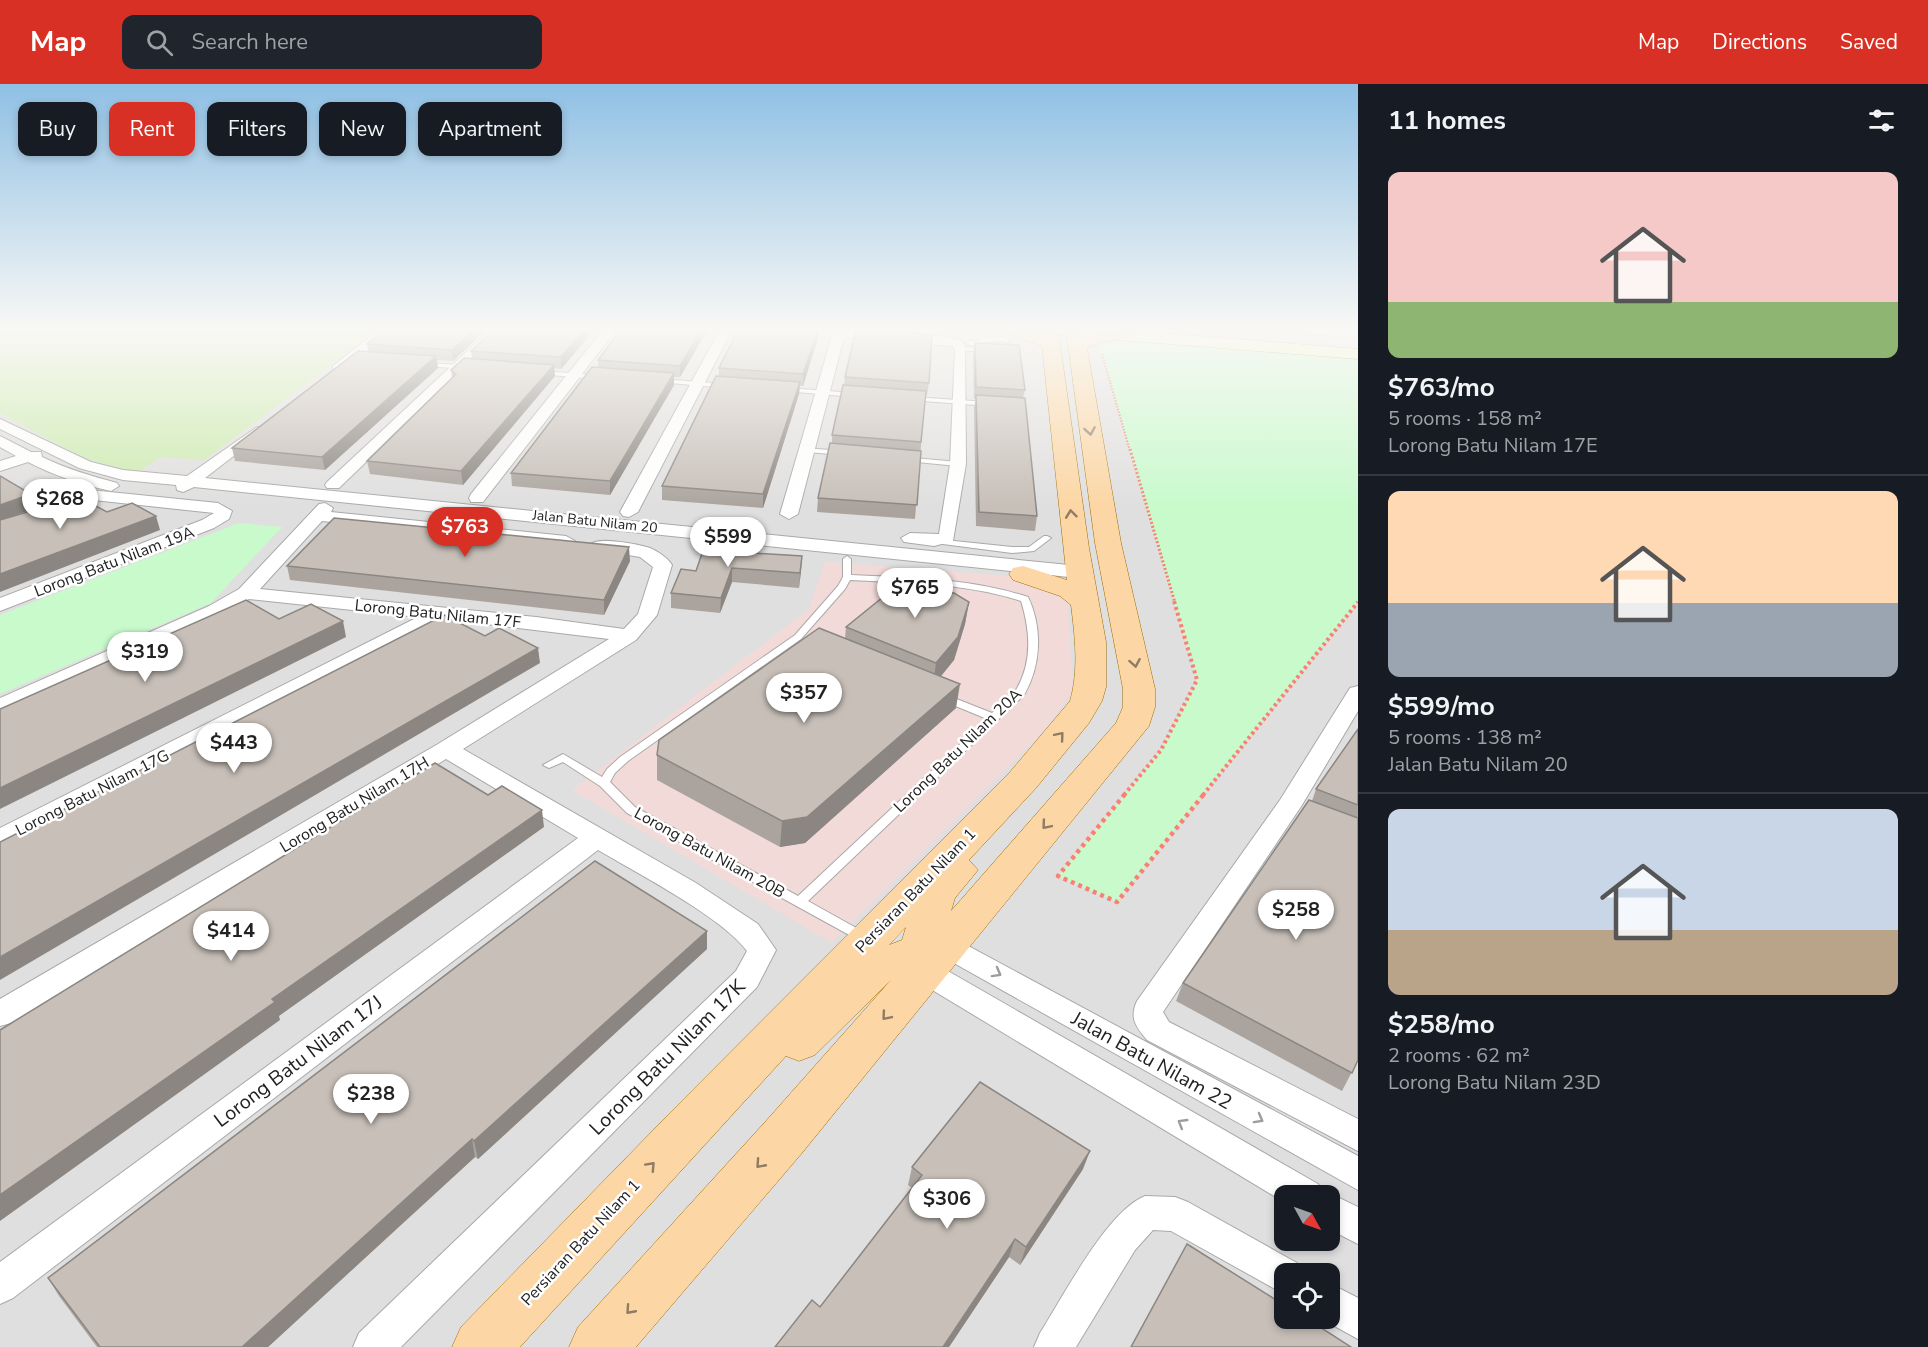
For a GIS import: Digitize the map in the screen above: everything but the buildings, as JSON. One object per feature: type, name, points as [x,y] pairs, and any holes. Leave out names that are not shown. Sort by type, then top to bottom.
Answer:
[{"type":"main road","name":"Persiaran Batu Nilam 1","points":[[482,1347],[686,1129],[1023,780],[1077,716],[1086,701],[1090,687],[1090,642],[1082,576],[1072,389]]},
{"type":"main road","points":[[598,1347],[784,1137],[930,955],[1132,726],[1139,706],[1139,689],[1132,650],[1123,620],[1079,389]]},
{"type":"main road","points":[[1024,570],[1070,590],[1082,576],[1098,569],[1108,543]]},
{"type":"main road","points":[[1024,570],[1055,561],[1105,592],[1123,620]]},
{"type":"main road","points":[[930,955],[936,893],[1016,806],[1023,780]]},
{"type":"main road","points":[[686,1129],[741,1098],[872,970],[930,955]]},
{"type":"street","points":[[333,485],[439,389]]},
{"type":"street","points":[[477,498],[563,389]]},
{"type":"street","points":[[629,512],[695,389]]},
{"type":"street","points":[[686,542],[720,539],[785,546],[824,389]]},
{"type":"street","points":[[195,478],[333,485],[939,540],[947,537],[958,464],[958,389]]},
{"type":"street","name":"Jalan Batu Nilam 20","points":[[0,423],[51,450],[99,470],[195,478],[433,505],[763,538],[790,527],[1024,570]]},
{"type":"street","points":[[174,493],[267,423]]},
{"type":"street","name":"Jalan Batu Nilam 20","points":[[0,441],[61,474],[88,483],[323,512],[474,521],[847,559],[1024,570]]},
{"type":"street","points":[[4,461],[29,457],[51,450]]},
{"type":"street","points":[[4,461],[66,490],[94,496]]},
{"type":"street","points":[[74,503],[94,496]]},
{"type":"street","name":"Lorong Batu Nilam 19A","points":[[0,606],[208,524],[223,515],[224,511],[219,508],[94,496]]},
{"type":"street","name":"Jalan Batu Nilam 20","points":[[433,505],[425,508],[424,512],[465,516],[474,521]]},
{"type":"street","points":[[0,706],[216,610],[246,593],[323,512]]},
{"type":"street","name":"Lorong Batu Nilam 17H","points":[[0,1014],[446,749],[629,636],[647,615],[663,565],[657,558],[629,549],[323,512]]},
{"type":"street","points":[[763,538],[790,527]]},
{"type":"street","name":"Lorong Batu Nilam 17F","points":[[246,593],[441,613],[629,636]]},
{"type":"street","name":"Lorong Batu Nilam 17G","points":[[0,839],[441,613]]},
{"type":"street","points":[[1358,693],[1295,807],[1148,1010],[1148,1020],[1158,1031],[1358,1136]]},
{"type":"street","name":"Lorong Batu Nilam 17K","points":[[373,1347],[747,980],[762,950],[748,931],[686,890],[446,749]]},
{"type":"street","name":"Lorong Batu Nilam 17J","points":[[0,1285],[596,838]]},
{"type":"street","name":"Jalan Batu Nilam 22","points":[[930,955],[1358,1174]]},
{"type":"street","name":"Jalan Batu Nilam 22","points":[[930,955],[1288,1185]]},
{"type":"street","points":[[1054,1347],[1122,1238],[1145,1213],[1175,1214],[1274,1270]]},
{"type":"street","points":[[1340,1216],[1358,1227]]},
{"type":"street","points":[[1340,1309],[1358,1320]]},
{"type":"lane","points":[[778,389],[868,396]]},
{"type":"lane","points":[[902,398],[994,405]]},
{"type":"lane","points":[[807,450],[854,454]]},
{"type":"lane","points":[[900,459],[958,464]]},
{"type":"lane","points":[[939,540],[1012,550],[1031,549],[1047,538]]},
{"type":"lane","points":[[604,783],[611,771],[624,759],[804,639],[846,577],[847,559]]},
{"type":"lane","name":"Lorong Batu Nilam 20A","points":[[799,902],[992,717],[1020,693],[1031,670],[1034,652],[1031,618],[1025,599],[1005,591],[846,577]]},
{"type":"lane","points":[[938,695],[992,717]]},
{"type":"lane","name":"Lorong Batu Nilam 20B","points":[[549,765],[563,757],[604,783],[632,810],[867,940]]},
{"type":"path","points":[[1088,389],[1197,680],[1161,750],[1058,876],[1118,902],[1358,602]]},
{"type":"shaded area","points":[[0,389],[1358,389],[1358,1347],[0,1347]]},
{"type":"shaded area","points":[[825,562],[1021,577],[1067,595],[1073,691],[1041,734],[832,943],[572,790],[809,609]]},
{"type":"green space","points":[[0,389],[299,389],[204,460],[161,457],[136,473],[84,458],[0,413]]},
{"type":"green space","points":[[1112,389],[1358,389],[1358,602],[1117,902],[1058,876],[1161,750],[1197,680]]},
{"type":"green space","points":[[239,523],[282,527],[211,603],[0,694],[0,615]]}]
